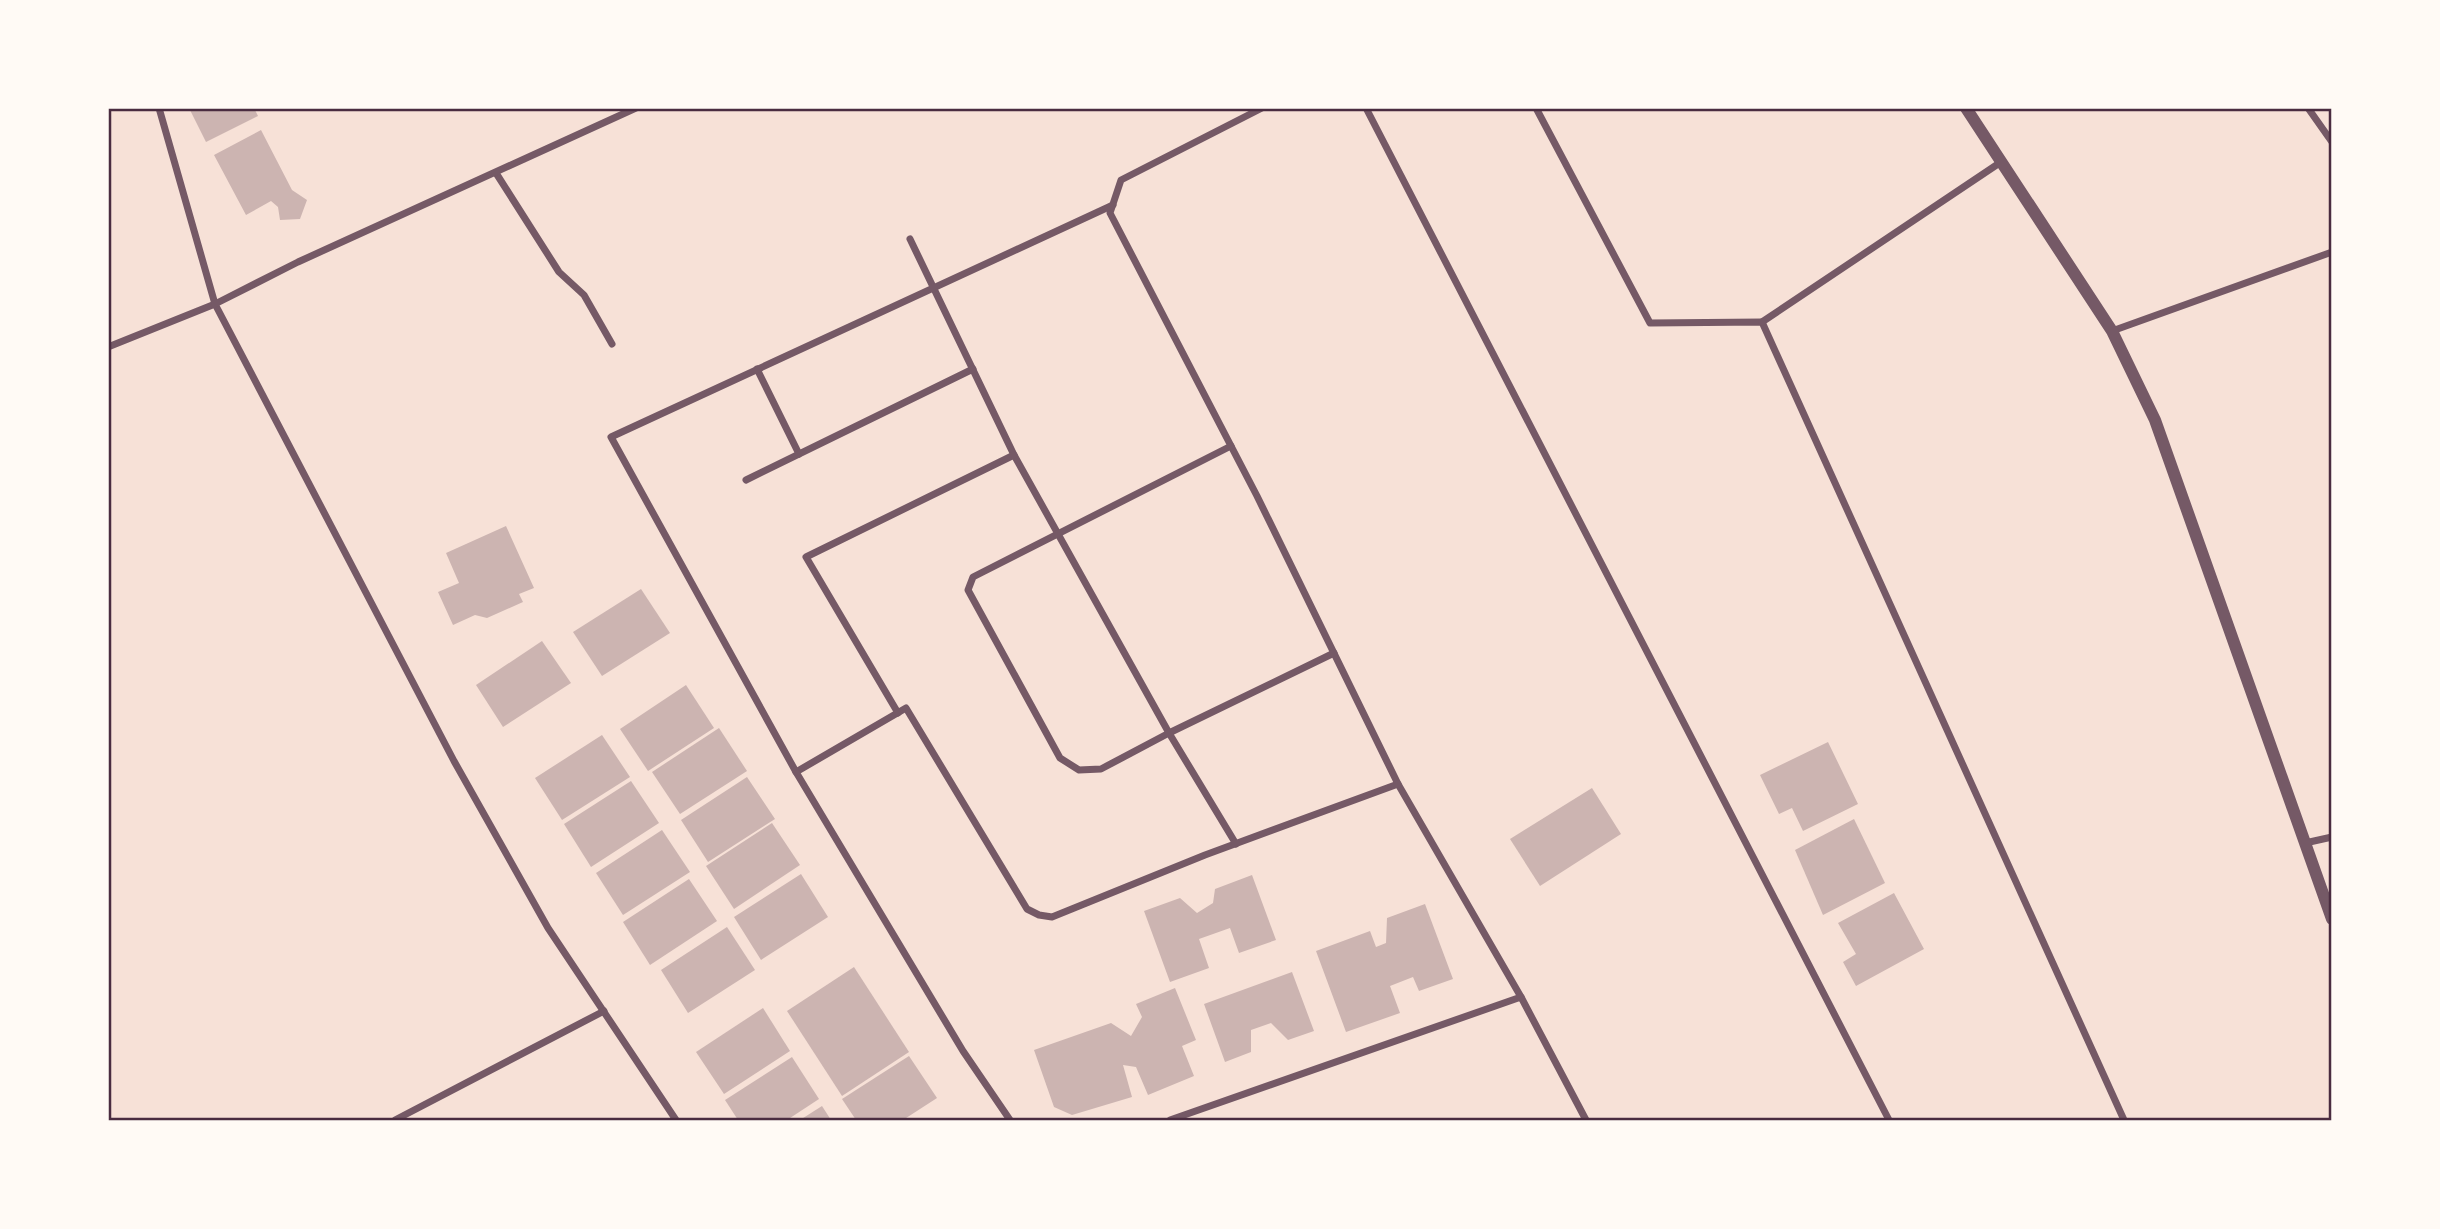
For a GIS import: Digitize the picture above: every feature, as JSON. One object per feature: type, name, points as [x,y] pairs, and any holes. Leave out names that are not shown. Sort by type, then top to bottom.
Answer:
[{"type":"street","points":[[159,108],[215,304],[454,761],[548,928],[676,1121]]},
{"type":"street","points":[[108,347],[215,304],[298,262],[636,108]]},
{"type":"street","points":[[1262,108],[1121,180],[1111,213],[1231,446],[1398,784],[1521,997],[1586,1121]]},
{"type":"street","points":[[1366,108],[1889,1121]]},
{"type":"street","points":[[1536,108],[1650,323],[1762,322],[2001,162]]},
{"type":"street","points":[[1966,108],[2112,331],[2155,420],[2332,919]]},
{"type":"street","points":[[2308,108],[2332,142]]},
{"type":"street","points":[[496,173],[559,272],[583,295],[611,344]]},
{"type":"street","points":[[1010,1121],[963,1051],[796,772],[611,437],[1113,205]]},
{"type":"street","points":[[910,239],[1014,455],[1169,733],[1236,844]]},
{"type":"street","points":[[2112,331],[2332,251]]},
{"type":"street","points":[[1762,322],[2124,1121]]},
{"type":"street","points":[[757,369],[799,454]]},
{"type":"street","points":[[746,480],[973,369]]},
{"type":"street","points":[[1231,446],[973,578],[968,590],[1060,758],[1079,770],[1101,769],[1334,653]]},
{"type":"street","points":[[898,713],[806,556],[1014,455]]},
{"type":"street","points":[[796,772],[906,708],[1027,909],[1039,915],[1052,916],[1398,784]]},
{"type":"street","points":[[2304,843],[2332,837]]},
{"type":"street","points":[[1170,1121],[1521,997]]},
{"type":"street","points":[[395,1121],[604,1011]]},
{"type":"building","points":[[189,108],[254,108],[258,116],[206,142]]},
{"type":"building","points":[[261,130],[292,190],[307,200],[300,219],[280,220],[278,207],[271,201],[246,215],[214,155]]},
{"type":"building","points":[[506,526],[534,588],[519,594],[523,602],[487,618],[475,615],[453,625],[438,592],[459,583],[446,553]]},
{"type":"building","points":[[641,589],[670,633],[602,676],[573,632]]},
{"type":"building","points":[[542,641],[571,683],[503,727],[476,685]]},
{"type":"building","points":[[686,685],[714,728],[648,771],[620,729]]},
{"type":"building","points":[[719,728],[747,771],[680,814],[652,772]]},
{"type":"building","points":[[602,735],[630,777],[562,820],[535,778]]},
{"type":"building","points":[[1828,742],[1858,804],[1803,831],[1792,808],[1779,814],[1760,775]]},
{"type":"building","points":[[747,777],[775,819],[708,862],[681,820]]},
{"type":"building","points":[[631,781],[659,823],[591,867],[564,824]]},
{"type":"building","points":[[1592,788],[1621,834],[1540,886],[1510,839]]},
{"type":"building","points":[[1854,819],[1885,883],[1823,915],[1795,850]]},
{"type":"building","points":[[772,823],[800,865],[734,909],[706,866]]},
{"type":"building","points":[[662,830],[690,872],[623,915],[596,873]]},
{"type":"building","points":[[801,874],[828,917],[761,960],[734,917]]},
{"type":"building","points":[[1252,875],[1276,940],[1239,953],[1230,928],[1199,939],[1209,968],[1170,982],[1144,911],[1180,898],[1197,913],[1213,903],[1215,889]]},
{"type":"building","points":[[689,879],[717,921],[650,965],[623,922]]},
{"type":"building","points":[[1894,893],[1924,949],[1856,986],[1843,962],[1856,954],[1838,923]]},
{"type":"building","points":[[1425,904],[1453,979],[1419,991],[1413,977],[1390,986],[1400,1013],[1346,1032],[1316,951],[1370,931],[1376,947],[1386,943],[1387,918]]},
{"type":"building","points":[[727,927],[755,970],[688,1013],[661,970]]},
{"type":"building","points":[[854,967],[909,1052],[842,1096],[787,1011]]},
{"type":"building","points":[[1292,972],[1314,1031],[1288,1040],[1271,1023],[1251,1030],[1251,1052],[1225,1062],[1204,1004]]},
{"type":"building","points":[[1175,988],[1196,1040],[1182,1046],[1194,1076],[1148,1095],[1136,1067],[1123,1065],[1132,1097],[1072,1115],[1054,1107],[1034,1050],[1111,1023],[1131,1036],[1142,1017],[1136,1004]]},
{"type":"building","points":[[763,1008],[790,1051],[724,1094],[696,1052]]},
{"type":"building","points":[[909,1056],[937,1098],[903,1120],[856,1120],[842,1099]]},
{"type":"building","points":[[792,1057],[819,1099],[787,1120],[738,1120],[725,1100]]},
{"type":"building","points":[[822,1106],[831,1120],[800,1120]]}]
